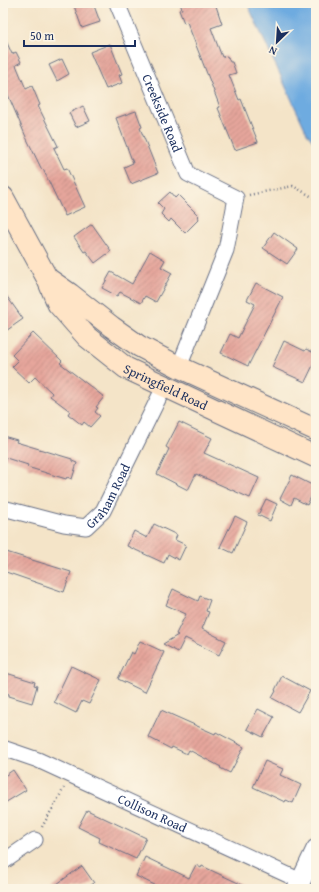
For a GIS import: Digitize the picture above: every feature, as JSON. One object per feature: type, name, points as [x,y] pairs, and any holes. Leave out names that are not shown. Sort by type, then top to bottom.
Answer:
[{"type":"main road","name":"Springfield Road","points":[[3,197],[47,278],[58,304],[87,336],[126,368],[316,457]]},
{"type":"main road","name":"Springfield Road","points":[[47,278],[140,346],[179,366],[316,430]]},
{"type":"street","name":"Creekside Road","points":[[117,3],[188,174],[236,198]]},
{"type":"street","points":[[179,366],[226,250],[236,198]]},
{"type":"street","name":"Graham Road","points":[[3,508],[64,524],[86,527],[103,511],[165,385]]},
{"type":"street","name":"Collison Road","points":[[3,748],[38,760],[299,885]]},
{"type":"street","points":[[3,862],[35,840]]},
{"type":"street","points":[[299,885],[316,848]]},
{"type":"path","points":[[236,198],[293,186],[316,199]]},
{"type":"path","points":[[35,840],[71,776]]},
{"type":"water","points":[[247,3],[315,3],[316,146],[307,133]]},
{"type":"building","points":[[73,3],[93,3],[100,22],[82,28]]},
{"type":"building","points":[[180,3],[215,3],[222,24],[211,28],[222,57],[227,56],[230,62],[232,62],[236,73],[229,75],[239,100],[241,99],[258,142],[235,150],[187,22],[184,23],[179,10],[182,9]]},
{"type":"building","points":[[3,34],[12,54],[16,52],[21,62],[16,65],[26,89],[32,86],[40,105],[38,106],[58,146],[54,148],[64,169],[67,168],[85,207],[65,216],[26,137],[3,83]]},
{"type":"building","points":[[110,44],[122,74],[119,75],[122,83],[106,89],[90,52]]},
{"type":"building","points":[[62,59],[69,74],[57,81],[49,65]]},
{"type":"building","points":[[83,106],[90,121],[76,127],[69,113]]},
{"type":"building","points":[[136,111],[142,127],[140,128],[158,173],[131,184],[124,167],[133,163],[116,118]]},
{"type":"building","points":[[170,192],[175,198],[178,195],[199,216],[199,219],[185,233],[171,219],[169,222],[161,214],[164,209],[158,203]]},
{"type":"building","points":[[92,224],[111,251],[95,263],[86,251],[84,252],[74,237]]},
{"type":"building","points":[[274,232],[298,249],[287,264],[263,248]]},
{"type":"building","points":[[150,251],[165,260],[161,267],[172,273],[156,302],[145,296],[141,303],[120,292],[117,296],[102,288],[111,272],[132,284]]},
{"type":"building","points":[[256,283],[283,297],[248,366],[221,353],[230,334],[238,338],[255,304],[247,300]]},
{"type":"building","points":[[3,291],[23,319],[3,333]]},
{"type":"building","points":[[33,333],[62,361],[60,363],[104,397],[96,407],[98,408],[95,412],[100,416],[90,427],[84,422],[82,425],[68,414],[70,411],[50,396],[52,393],[35,377],[29,383],[12,367],[18,361],[12,355]]},
{"type":"building","points":[[284,341],[305,351],[306,349],[316,354],[316,359],[305,382],[272,367]]},
{"type":"building","points":[[179,422],[212,438],[204,453],[259,478],[250,498],[196,474],[188,490],[157,474],[169,449],[166,447]]},
{"type":"building","points":[[3,436],[17,440],[16,442],[72,459],[72,461],[77,463],[72,479],[67,477],[66,479],[27,467],[28,465],[3,457]]},
{"type":"building","points":[[292,475],[316,487],[307,505],[294,498],[291,505],[280,499]]},
{"type":"building","points":[[266,499],[277,504],[270,521],[258,515]]},
{"type":"building","points":[[235,516],[247,522],[233,553],[220,547]]},
{"type":"building","points":[[154,524],[177,535],[175,540],[186,545],[179,560],[168,554],[164,563],[127,546],[134,531],[147,538]]},
{"type":"building","points":[[3,551],[71,572],[64,592],[3,571]]},
{"type":"building","points":[[173,589],[198,601],[200,596],[210,600],[206,611],[209,612],[202,629],[226,641],[219,655],[185,638],[178,652],[163,644],[178,635],[176,634],[186,614],[166,605]]},
{"type":"building","points":[[140,641],[164,652],[145,692],[118,679],[131,652],[134,654]]},
{"type":"building","points":[[71,666],[101,680],[89,704],[82,701],[76,713],[54,702]]},
{"type":"building","points":[[3,672],[35,682],[34,685],[37,686],[32,703],[9,696],[9,694],[3,692]]},
{"type":"building","points":[[282,676],[310,691],[298,712],[272,698]]},
{"type":"building","points":[[258,709],[274,717],[263,737],[247,729]]},
{"type":"building","points":[[161,710],[215,734],[216,732],[244,747],[230,773],[189,750],[187,754],[172,747],[171,749],[148,737]]},
{"type":"building","points":[[265,761],[283,769],[280,775],[301,785],[293,803],[286,800],[285,802],[253,787]]},
{"type":"building","points":[[13,770],[26,790],[3,804],[3,777]]},
{"type":"building","points":[[87,810],[146,838],[136,859],[99,842],[100,838],[78,827]]},
{"type":"building","points":[[145,857],[189,878],[196,865],[201,868],[202,866],[251,889],[163,889],[136,876]]},
{"type":"building","points":[[82,866],[94,883],[86,889],[50,889]]}]
